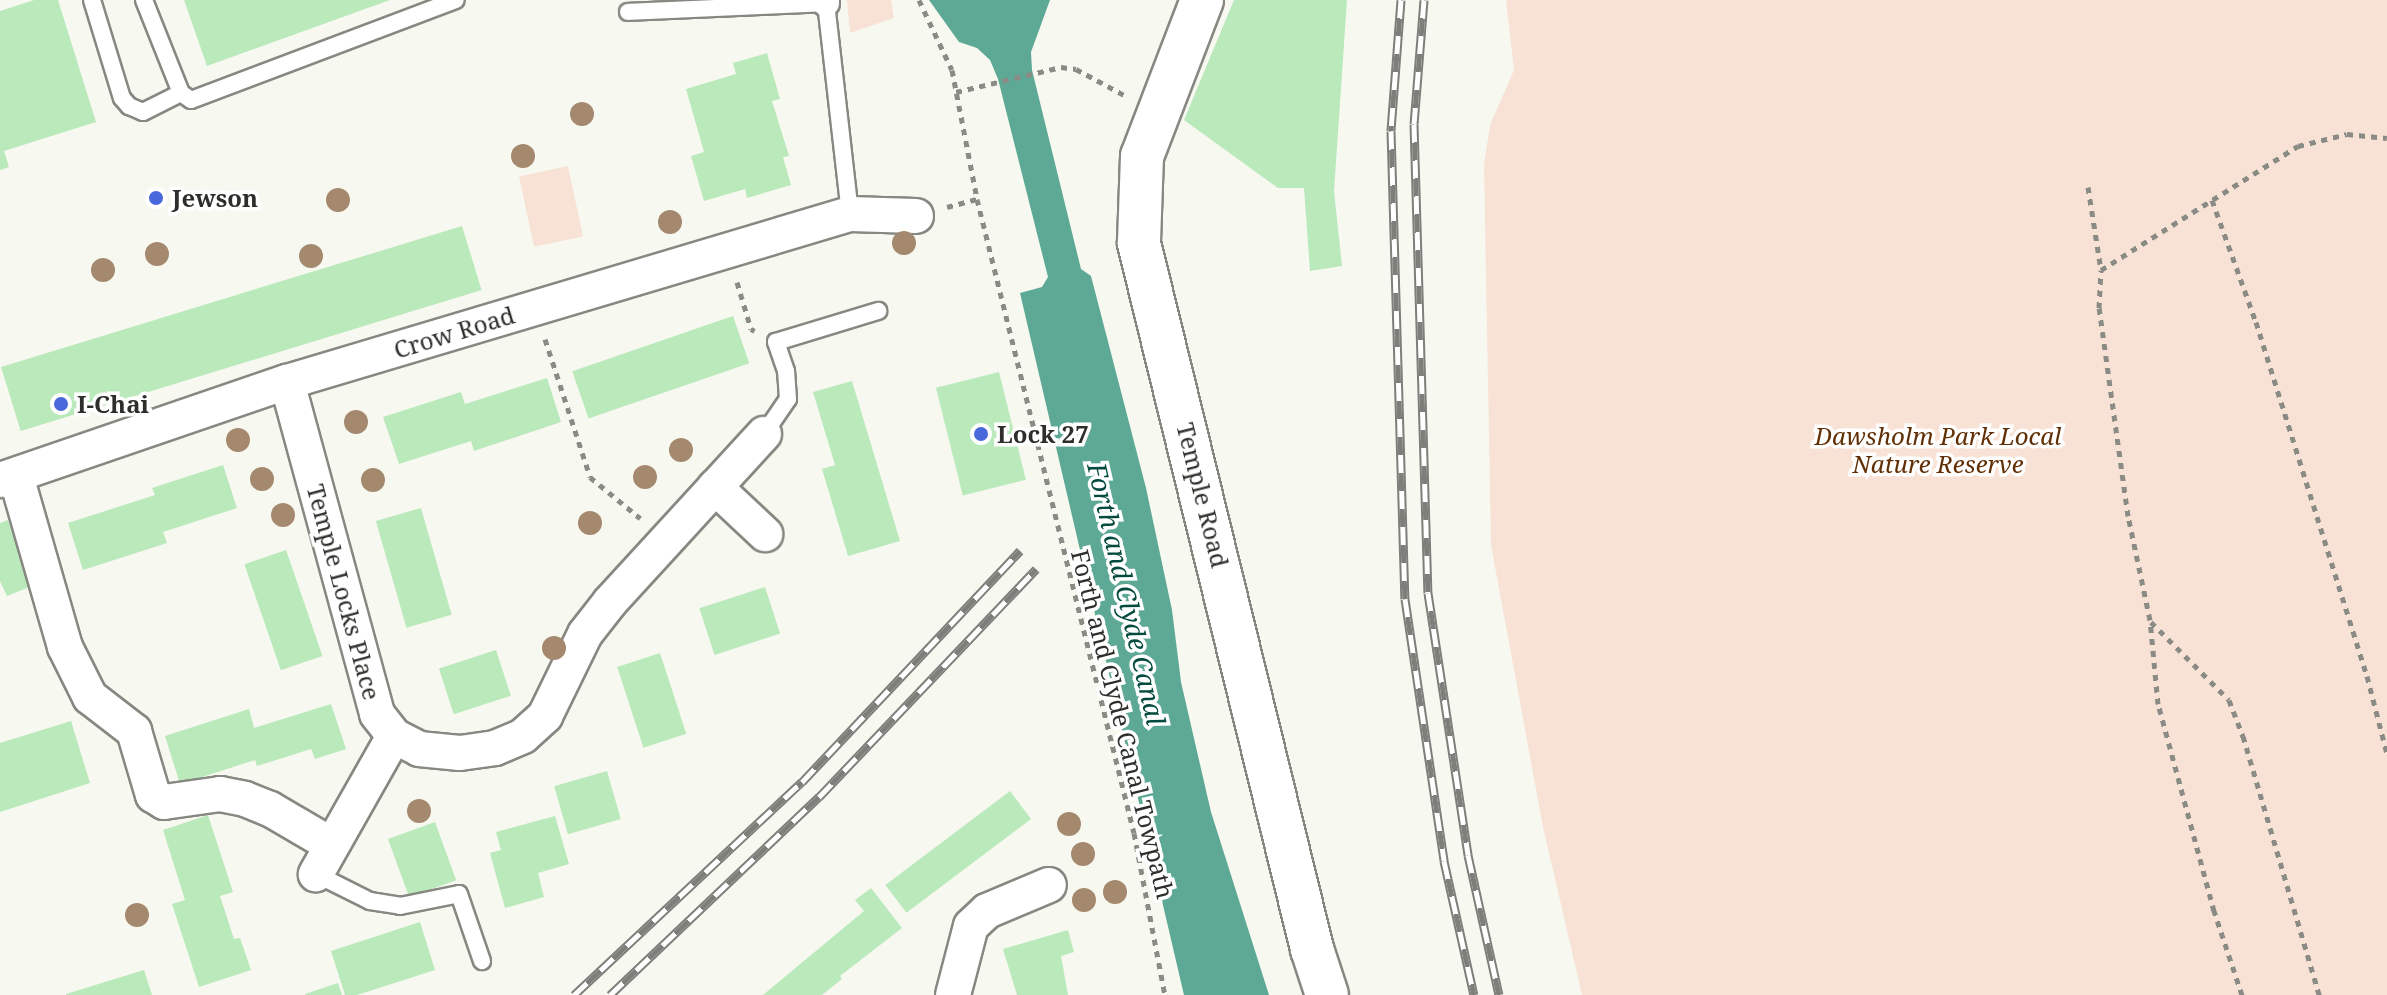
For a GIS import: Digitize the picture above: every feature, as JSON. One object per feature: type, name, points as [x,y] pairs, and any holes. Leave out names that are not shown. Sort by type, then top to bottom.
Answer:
[{"type":"street","name":"Temple Road","points":[[1202,0],[1156,112],[1142,156],[1139,243],[1312,949],[1327,995]]},
{"type":"street","name":"Crow Road","points":[[8,478],[287,382],[850,214],[916,216]]},
{"type":"street","name":"Temple Locks Place","points":[[287,382],[377,714],[394,736]]},
{"type":"street","points":[[316,874],[330,844],[394,736],[419,749],[460,753],[495,748],[523,736],[545,716],[585,634],[764,434]]},
{"type":"street","points":[[8,478],[65,647],[90,697],[134,731],[153,795],[164,802],[220,794],[245,799],[270,809],[330,844]]},
{"type":"street","points":[[715,487],[765,534]]},
{"type":"street","points":[[953,995],[953,985],[971,926],[987,911],[1049,885]]},
{"type":"lane","points":[[92,0],[122,98],[129,106],[143,112],[181,93]]},
{"type":"lane","points":[[144,0],[181,93],[191,100],[456,0]]},
{"type":"lane","points":[[628,12],[826,2],[850,214]]},
{"type":"lane","points":[[764,434],[788,399],[786,371],[776,342],[878,311]]},
{"type":"lane","points":[[316,874],[370,901],[400,906],[459,894],[482,961]]},
{"type":"path","name":"Forth and Clyde Canal Towpath","points":[[919,0],[946,52],[956,92],[981,214],[1134,833],[1165,995]]},
{"type":"path","points":[[956,92],[1061,67],[1076,69],[1156,112]]},
{"type":"path","points":[[2101,270],[2298,146],[2347,134],[2387,138]]},
{"type":"path","points":[[2088,187],[2101,270],[2099,308],[2128,516],[2150,620],[2158,704],[2214,911],[2242,995]]},
{"type":"path","points":[[2212,200],[2265,352],[2367,676],[2387,754]]},
{"type":"path","points":[[727,250],[751,329],[776,342]]},
{"type":"path","points":[[535,308],[590,477],[667,540]]},
{"type":"path","points":[[2150,620],[2229,700],[2248,751],[2319,995]]},
{"type":"green space","points":[[847,0],[891,0],[894,18],[850,33]]},
{"type":"green space","name":"Dawsholm Park Local Nature Reserve","points":[[1506,0],[2387,0],[2387,995],[1582,995],[1543,827],[1491,545],[1484,165],[1490,125],[1514,70]]},
{"type":"green space","points":[[568,166],[583,236],[534,247],[519,176]]},
{"type":"water","name":"Forth and Clyde Canal","points":[[929,0],[1050,0],[1031,52],[1032,70],[1081,269],[1091,276],[1146,488],[1172,610],[1181,682],[1211,812],[1269,995],[1184,995],[1020,293],[1042,287],[1048,277],[998,79],[990,60],[977,48],[959,42]]},
{"type":"building","points":[[34,0],[58,0],[96,122],[4,151],[9,167],[0,170],[0,11]]},
{"type":"building","points":[[184,0],[390,0],[207,66]]},
{"type":"building","points":[[1234,0],[1347,0],[1334,191],[1342,266],[1310,271],[1304,188],[1278,188],[1184,120]]},
{"type":"building","points":[[767,53],[780,99],[772,101],[789,156],[783,157],[791,185],[747,198],[745,189],[704,201],[691,156],[704,152],[686,89],[736,74],[733,63]]},
{"type":"building","points":[[462,226],[482,290],[21,431],[1,367]]},
{"type":"building","points":[[733,316],[749,363],[589,419],[572,371]]},
{"type":"building","name":"Lock 27","points":[[999,372],[1026,480],[963,495],[936,388]]},
{"type":"building","points":[[547,378],[561,422],[474,451],[471,441],[399,464],[383,417],[461,392],[465,404]]},
{"type":"building","points":[[852,381],[900,541],[848,556],[822,469],[835,465],[813,392]]},
{"type":"building","points":[[223,465],[237,508],[163,532],[167,543],[83,570],[68,523],[155,495],[152,488]]},
{"type":"building","points":[[421,508],[452,615],[406,628],[376,521]]},
{"type":"building","points":[[8,520],[32,586],[7,596],[0,581],[0,523]]},
{"type":"building","points":[[286,550],[322,656],[281,670],[244,564]]},
{"type":"building","points":[[765,587],[780,634],[715,655],[699,608]]},
{"type":"building","points":[[496,650],[511,696],[454,714],[439,669]]},
{"type":"building","points":[[660,653],[686,734],[643,748],[617,667]]},
{"type":"building","points":[[331,704],[346,749],[315,759],[311,749],[257,766],[255,760],[180,784],[165,736],[249,709],[254,728]]},
{"type":"building","points":[[71,721],[90,783],[0,812],[0,743]]},
{"type":"building","points":[[607,771],[621,819],[568,834],[554,786]]},
{"type":"building","points":[[1010,791],[1031,819],[906,913],[885,885]]},
{"type":"building","points":[[208,815],[233,892],[220,896],[234,939],[240,938],[251,970],[199,987],[172,904],[185,900],[163,830]]},
{"type":"building","points":[[555,816],[569,864],[538,873],[544,897],[505,908],[490,853],[501,850],[496,832]]},
{"type":"building","points":[[435,822],[456,880],[409,897],[388,839]]},
{"type":"building","points":[[871,888],[902,928],[840,976],[842,979],[822,995],[763,995],[864,911],[855,900]]},
{"type":"building","points":[[420,922],[435,970],[357,995],[345,995],[331,951]]},
{"type":"building","points":[[1068,930],[1074,952],[1061,956],[1068,995],[1017,995],[1003,949]]},
{"type":"building","points":[[144,970],[152,995],[66,995],[66,994]]},
{"type":"building","points":[[338,983],[342,995],[305,995],[305,994]]},
{"type":"railway","points":[[1401,0],[1391,131],[1405,599],[1444,861],[1474,995]]},
{"type":"railway","points":[[1424,0],[1414,124],[1428,593],[1468,855],[1499,995]]},
{"type":"railway","points":[[574,995],[802,782],[1020,551]]},
{"type":"railway","points":[[610,995],[819,797],[1036,569]]},
{"type":"place","name":"Jewson","points":[[156,198]]},
{"type":"place","name":"I-Chai","points":[[61,404]]},
{"type":"place","name":"Lock 27","points":[[981,434]]}]
